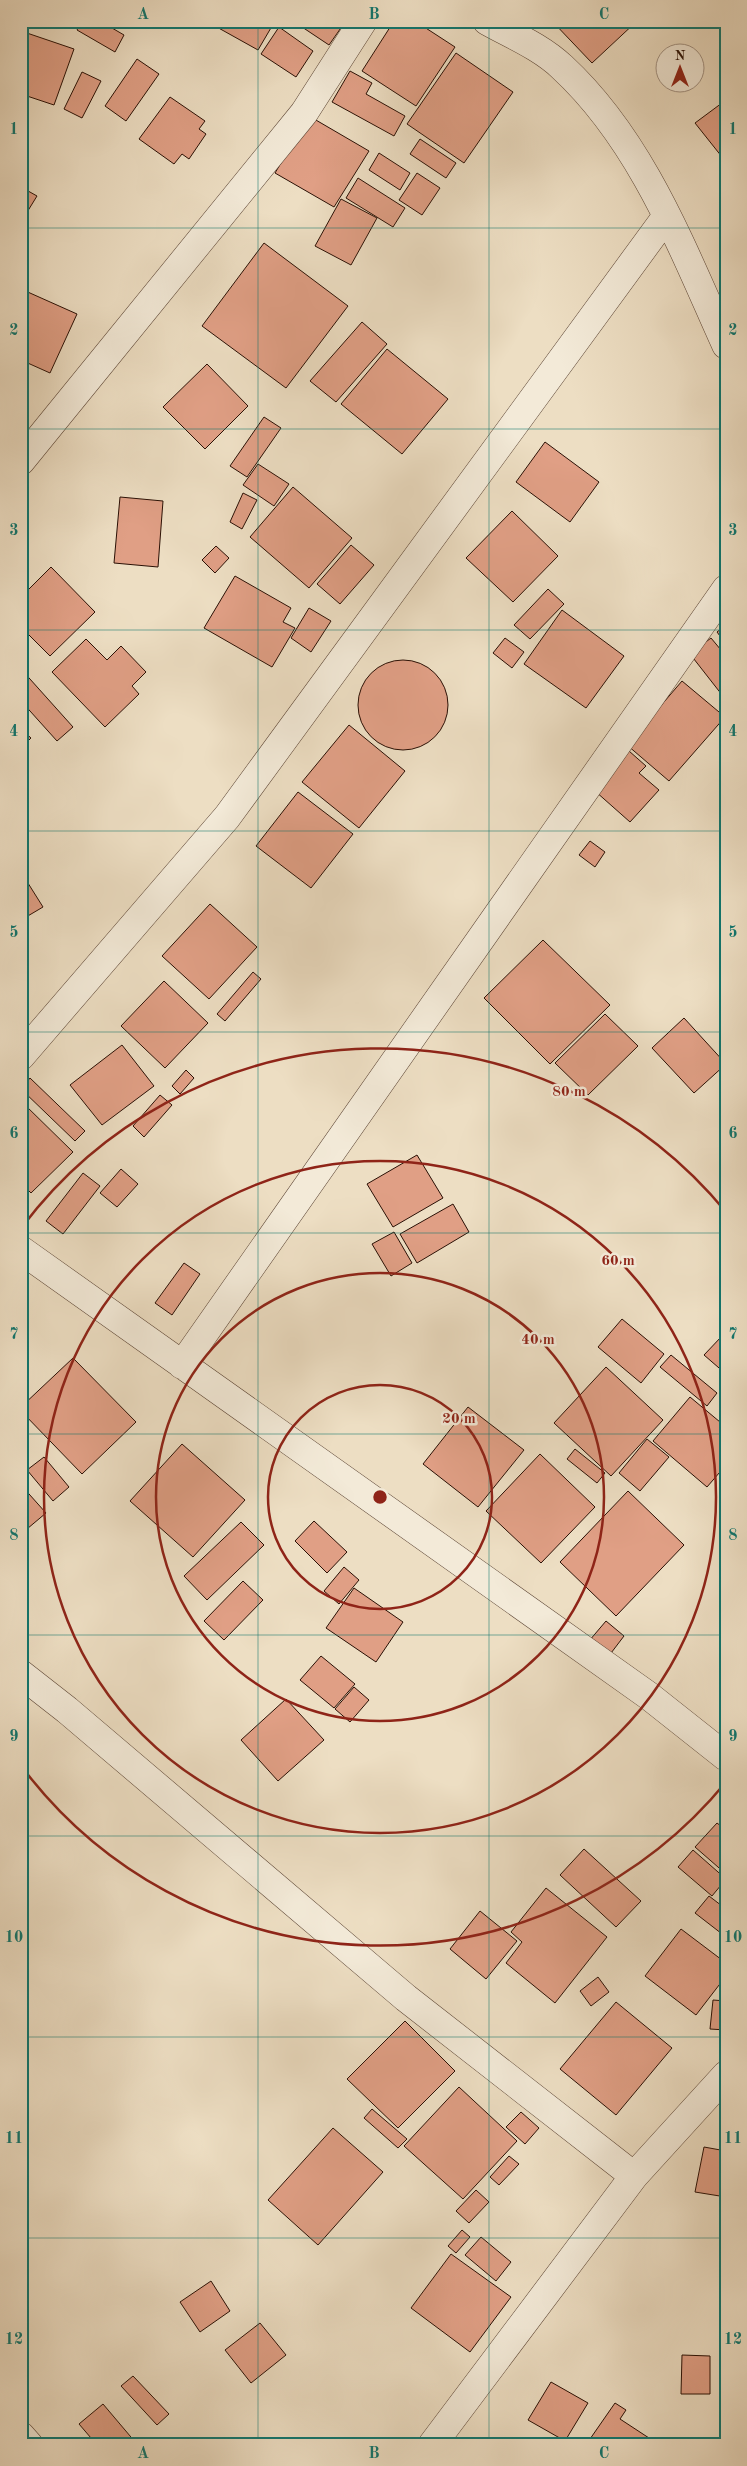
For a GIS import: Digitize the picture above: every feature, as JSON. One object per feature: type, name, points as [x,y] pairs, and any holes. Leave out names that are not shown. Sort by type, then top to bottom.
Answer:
[{"type":"street","points":[[21,461],[304,113],[363,21]]},
{"type":"street","points":[[487,21],[530,44],[561,66],[628,143],[666,217],[726,346]]},
{"type":"street","points":[[21,1056],[227,817],[666,217]]},
{"type":"street","points":[[182,1365],[726,589]]},
{"type":"street","points":[[21,1250],[724,1751]]},
{"type":"street","points":[[21,1674],[67,1710],[406,1998],[634,2176]]},
{"type":"street","points":[[432,2445],[634,2176],[726,2075]]},
{"type":"street","points":[[21,2436],[29,2445]]},
{"type":"building","points":[[82,21],[100,21],[124,35],[115,52],[77,30]]},
{"type":"building","points":[[206,21],[275,21],[258,50]]},
{"type":"building","points":[[297,21],[345,22],[329,45],[296,23]]},
{"type":"building","points":[[394,21],[415,21],[455,47],[416,106],[362,71]]},
{"type":"building","points":[[552,21],[637,21],[592,63]]},
{"type":"building","points":[[279,27],[313,51],[296,77],[261,54]]},
{"type":"building","points":[[21,31],[74,49],[54,105],[21,94]]},
{"type":"building","points":[[456,53],[513,92],[464,163],[407,124]]},
{"type":"building","points":[[137,59],[159,74],[126,121],[105,106]]},
{"type":"building","points":[[350,71],[372,83],[366,94],[405,116],[394,136],[332,102]]},
{"type":"building","points":[[82,72],[101,81],[82,118],[64,109]]},
{"type":"building","points":[[170,97],[205,121],[199,129],[206,134],[189,159],[182,154],[174,164],[139,139]]},
{"type":"building","points":[[726,100],[726,162],[695,123]]},
{"type":"building","points":[[309,116],[369,151],[334,207],[275,173]]},
{"type":"building","points":[[420,139],[456,163],[446,178],[410,154]]},
{"type":"building","points":[[379,153],[410,173],[400,190],[369,170]]},
{"type":"building","points":[[417,173],[440,188],[422,215],[399,200]]},
{"type":"building","points":[[358,178],[405,208],[393,227],[346,198]]},
{"type":"building","points":[[21,187],[37,196],[21,222]]},
{"type":"building","points":[[341,199],[377,218],[351,265],[315,246]]},
{"type":"building","points":[[264,243],[348,306],[286,388],[202,326]]},
{"type":"building","points":[[21,289],[77,314],[50,373],[21,360]]},
{"type":"building","points":[[362,322],[387,344],[336,402],[310,381]]},
{"type":"building","points":[[387,349],[448,399],[402,454],[341,404]]},
{"type":"building","points":[[207,364],[248,406],[205,449],[163,407]]},
{"type":"building","points":[[264,417],[281,428],[247,477],[230,466]]},
{"type":"building","points":[[545,442],[599,482],[570,522],[516,482]]},
{"type":"building","points":[[258,464],[289,484],[274,506],[243,485]]},
{"type":"building","points":[[293,487],[352,538],[309,588],[250,537]]},
{"type":"building","points":[[243,493],[257,500],[242,529],[230,522]]},
{"type":"building","points":[[120,497],[163,501],[158,567],[114,563]]},
{"type":"building","points":[[512,511],[558,556],[513,602],[466,558]]},
{"type":"building","points":[[351,545],[374,565],[340,604],[317,584]]},
{"type":"building","points":[[216,546],[229,558],[215,573],[202,560]]},
{"type":"building","points":[[51,567],[95,612],[50,656],[21,627],[21,597]]},
{"type":"building","points":[[235,576],[291,608],[283,622],[295,628],[272,667],[204,628]]},
{"type":"building","points":[[548,589],[564,604],[530,639],[514,625]]},
{"type":"building","points":[[309,608],[331,621],[311,652],[291,638]]},
{"type":"building","points":[[562,610],[624,656],[586,708],[524,664]]},
{"type":"building","points":[[726,625],[726,644],[717,632]]},
{"type":"building","points":[[505,638],[524,652],[512,668],[493,653]]},
{"type":"building","points":[[711,638],[726,656],[726,700],[690,654]]},
{"type":"building","points":[[86,639],[107,660],[121,646],[146,672],[132,686],[139,694],[105,727],[52,672]]},
{"type":"building","points":[[403,660],[420,664],[435,673],[444,688],[448,705],[444,722],[435,737],[420,746],[403,750],[386,746],[371,737],[362,722],[358,705],[362,688],[371,673],[386,664]]},
{"type":"building","points":[[21,669],[73,727],[57,741],[21,701]]},
{"type":"building","points":[[682,681],[725,717],[669,781],[627,745]]},
{"type":"building","points":[[349,725],[405,771],[359,828],[302,782]]},
{"type":"building","points":[[21,729],[31,738],[21,748]]},
{"type":"building","points":[[629,751],[646,766],[639,773],[659,790],[630,822],[595,791]]},
{"type":"building","points":[[298,792],[353,834],[311,888],[256,846]]},
{"type":"building","points":[[590,841],[605,852],[595,867],[579,855]]},
{"type":"building","points":[[21,872],[43,907],[21,920]]},
{"type":"building","points":[[210,904],[257,947],[209,999],[162,956]]},
{"type":"building","points":[[543,940],[610,1005],[550,1064],[484,998]]},
{"type":"building","points":[[253,972],[261,979],[225,1021],[217,1014]]},
{"type":"building","points":[[164,981],[208,1023],[165,1068],[121,1026]]},
{"type":"building","points":[[605,1014],[638,1046],[588,1095],[555,1063]]},
{"type":"building","points":[[684,1018],[726,1064],[694,1093],[652,1048]]},
{"type":"building","points":[[122,1045],[154,1086],[102,1125],[70,1085]]},
{"type":"building","points":[[186,1070],[194,1078],[180,1094],[172,1086]]},
{"type":"building","points":[[30,1078],[85,1131],[75,1141],[21,1089]]},
{"type":"building","points":[[160,1095],[172,1105],[144,1137],[133,1126]]},
{"type":"building","points":[[24,1104],[73,1152],[31,1193],[21,1183],[21,1107]]},
{"type":"building","points":[[417,1155],[443,1198],[393,1227],[367,1184]]},
{"type":"building","points":[[121,1169],[138,1184],[117,1207],[100,1193]]},
{"type":"building","points":[[83,1173],[100,1186],[63,1234],[46,1221]]},
{"type":"building","points":[[453,1204],[469,1232],[417,1263],[400,1234]]},
{"type":"building","points":[[394,1232],[412,1263],[391,1276],[372,1244]]},
{"type":"building","points":[[184,1263],[200,1274],[172,1315],[155,1303]]},
{"type":"building","points":[[622,1319],[664,1354],[641,1383],[598,1347]]},
{"type":"building","points":[[722,1336],[726,1339],[726,1374],[704,1355]]},
{"type":"building","points":[[671,1355],[717,1393],[707,1406],[660,1367]]},
{"type":"building","points":[[73,1358],[136,1422],[82,1474],[21,1411],[21,1407]]},
{"type":"building","points":[[606,1367],[663,1420],[611,1476],[554,1423]]},
{"type":"building","points":[[690,1397],[726,1427],[726,1465],[707,1487],[653,1441]]},
{"type":"building","points":[[468,1407],[524,1450],[478,1507],[423,1464]]},
{"type":"building","points":[[647,1439],[669,1457],[640,1491],[619,1473]]},
{"type":"building","points":[[182,1444],[245,1500],[193,1557],[130,1501]]},
{"type":"building","points":[[575,1449],[605,1473],[597,1483],[567,1459]]},
{"type":"building","points":[[540,1454],[595,1507],[541,1563],[486,1511]]},
{"type":"building","points":[[44,1457],[69,1487],[53,1501],[27,1470]]},
{"type":"building","points":[[21,1485],[46,1513],[21,1534]]},
{"type":"building","points":[[628,1491],[684,1545],[616,1616],[560,1562]]},
{"type":"building","points":[[314,1521],[347,1552],[327,1573],[295,1541]]},
{"type":"building","points":[[241,1522],[264,1545],[207,1600],[184,1576]]},
{"type":"building","points":[[344,1567],[359,1580],[339,1604],[324,1591]]},
{"type":"building","points":[[243,1581],[263,1600],[224,1640],[204,1621]]},
{"type":"building","points":[[354,1588],[403,1622],[376,1662],[326,1628]]},
{"type":"building","points":[[606,1621],[624,1636],[608,1657],[589,1641]]},
{"type":"building","points":[[321,1656],[355,1684],[334,1708],[300,1680]]},
{"type":"building","points":[[354,1687],[369,1700],[350,1722],[335,1709]]},
{"type":"building","points":[[286,1699],[324,1740],[278,1781],[241,1740]]},
{"type":"building","points":[[717,1823],[726,1830],[726,1874],[695,1847]]},
{"type":"building","points":[[584,1849],[641,1901],[616,1927],[560,1875]]},
{"type":"building","points":[[693,1850],[726,1879],[712,1896],[678,1867]]},
{"type":"building","points":[[546,1888],[607,1937],[555,2003],[506,1963],[522,1942],[511,1932]]},
{"type":"building","points":[[709,1896],[726,1909],[726,1937],[695,1913]]},
{"type":"building","points":[[480,1911],[517,1941],[486,1979],[450,1949]]},
{"type":"building","points":[[681,1929],[726,1963],[726,1976],[696,2015],[645,1976]]},
{"type":"building","points":[[598,1977],[609,1992],[591,2006],[580,1991]]},
{"type":"building","points":[[713,2000],[726,2001],[726,2030],[710,2029]]},
{"type":"building","points":[[616,2002],[672,2048],[616,2115],[560,2069]]},
{"type":"building","points":[[405,2021],[455,2071],[398,2128],[347,2079]]},
{"type":"building","points":[[459,2087],[517,2141],[463,2199],[404,2146]]},
{"type":"building","points":[[372,2109],[407,2139],[398,2148],[364,2118]]},
{"type":"building","points":[[521,2112],[539,2128],[525,2144],[506,2127]]},
{"type":"building","points":[[333,2128],[383,2172],[318,2245],[268,2200]]},
{"type":"building","points":[[704,2147],[726,2151],[726,2197],[695,2192]]},
{"type":"building","points":[[509,2156],[519,2164],[499,2185],[490,2177]]},
{"type":"building","points":[[476,2190],[489,2202],[469,2223],[456,2211]]},
{"type":"building","points":[[462,2230],[470,2237],[456,2253],[448,2246]]},
{"type":"building","points":[[481,2237],[511,2262],[496,2281],[465,2255]]},
{"type":"building","points":[[451,2254],[511,2297],[470,2352],[411,2308]]},
{"type":"building","points":[[211,2281],[230,2311],[200,2332],[180,2302]]},
{"type":"building","points":[[722,2320],[726,2320],[726,2385],[720,2384]]},
{"type":"building","points":[[260,2323],[286,2355],[251,2383],[225,2350]]},
{"type":"building","points":[[682,2355],[710,2356],[710,2394],[681,2394]]},
{"type":"building","points":[[133,2376],[169,2414],[157,2425],[121,2386]]},
{"type":"building","points":[[551,2382],[588,2403],[565,2441],[528,2420]]},
{"type":"building","points":[[615,2403],[626,2410],[620,2419],[649,2438],[644,2445],[599,2445],[590,2439]]},
{"type":"building","points":[[103,2404],[136,2443],[134,2445],[97,2445],[79,2424]]}]
